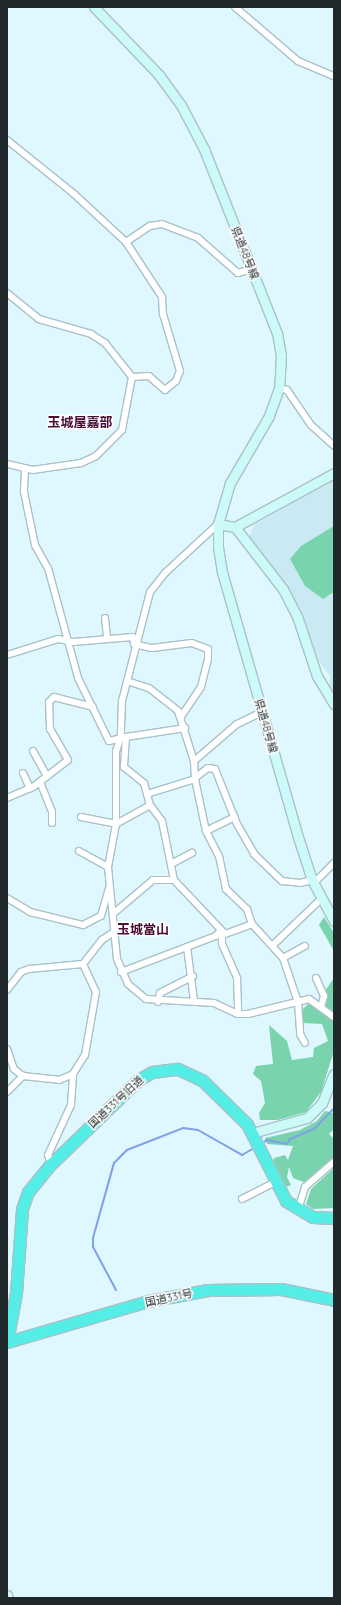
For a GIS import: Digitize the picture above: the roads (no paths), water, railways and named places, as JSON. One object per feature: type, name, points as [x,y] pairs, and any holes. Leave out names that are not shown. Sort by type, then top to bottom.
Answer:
[{"type":"highway","name":"国道331号旧道","points":[[7,1342],[16,1293],[22,1209],[33,1184],[50,1164],[138,1080],[167,1069],[188,1072],[202,1080],[240,1114],[256,1142],[274,1183],[286,1202],[313,1217],[334,1218]]},
{"type":"highway","name":"国道331号","points":[[7,1342],[148,1301],[208,1290],[281,1289],[334,1300]]},
{"type":"main road","name":"県道48号線","points":[[94,7],[159,75],[181,106],[204,149],[252,269],[279,342],[279,388],[263,427],[230,483],[218,524],[222,572],[312,880],[334,921]]},
{"type":"main road","points":[[218,524],[236,527],[334,473]]},
{"type":"main road","points":[[236,527],[290,602],[317,676],[334,704]]},
{"type":"main road","points":[[256,1142],[313,1114],[328,1091],[334,1074]]},
{"type":"street","points":[[235,7],[298,61],[334,76]]},
{"type":"street","points":[[7,140],[74,193],[126,242],[162,297],[163,314],[180,371],[176,381],[165,390],[149,376],[132,377]]},
{"type":"street","points":[[126,242],[150,226],[162,224],[198,238],[216,251],[231,270],[238,273],[252,269]]},
{"type":"street","points":[[7,293],[39,319],[91,334],[105,343],[132,377],[122,430],[96,456],[66,465],[25,470],[7,464]]},
{"type":"street","points":[[279,388],[288,390],[311,425],[334,446]]},
{"type":"street","points":[[25,470],[24,492],[35,544],[48,568],[65,640],[109,741],[123,736],[185,728]]},
{"type":"street","points":[[218,524],[157,582],[150,592],[120,714],[123,736],[124,768],[144,783],[150,805],[162,821],[174,880],[225,934],[252,924]]},
{"type":"street","points":[[105,618],[107,637]]},
{"type":"street","points":[[7,655],[49,640],[133,637],[137,644],[152,648],[192,643],[208,649],[201,687],[181,717]]},
{"type":"street","points":[[127,681],[165,697],[181,717],[194,761],[195,778],[206,831],[219,856],[226,889],[247,909],[252,924],[273,945],[283,958],[298,1002],[300,1034],[304,1043]]},
{"type":"street","points":[[7,798],[30,789],[68,760],[50,729],[49,702],[54,697],[93,707]]},
{"type":"street","points":[[194,761],[237,724],[262,712]]},
{"type":"street","points":[[123,736],[116,751],[116,824],[108,867],[114,913],[111,934],[120,972],[136,992],[158,1002],[194,1001],[214,1003],[238,1014],[309,999],[334,1016]]},
{"type":"street","points":[[33,751],[47,776]]},
{"type":"street","points":[[147,794],[195,778],[208,768],[215,769],[235,817],[254,854],[272,874],[291,883],[312,880],[323,875],[334,863]]},
{"type":"street","points":[[23,773],[30,789]]},
{"type":"street","points":[[40,782],[52,811],[52,823]]},
{"type":"street","points":[[81,817],[116,824],[150,805]]},
{"type":"street","points":[[206,831],[235,817]]},
{"type":"street","points":[[79,851],[108,867]]},
{"type":"street","points":[[171,864],[192,853]]},
{"type":"street","points":[[114,913],[153,880],[174,880]]},
{"type":"street","points":[[7,898],[30,912],[83,925],[101,916],[110,884]]},
{"type":"street","points":[[273,945],[321,898]]},
{"type":"street","points":[[120,972],[216,936],[221,931]]},
{"type":"street","points":[[221,931],[222,944],[237,978],[238,1014]]},
{"type":"street","points":[[7,990],[21,972],[29,968],[83,964],[102,940],[111,934]]},
{"type":"street","points":[[283,958],[305,946]]},
{"type":"street","points":[[187,947],[193,976],[194,1001]]},
{"type":"street","points":[[50,1164],[48,1155],[71,1106],[73,1074],[85,1055],[96,992],[83,964]]},
{"type":"street","points":[[158,1002],[160,994],[193,976]]},
{"type":"street","points":[[316,978],[324,996],[321,1006]]},
{"type":"street","points":[[7,1049],[14,1070],[23,1076],[59,1080],[73,1074]]},
{"type":"street","points":[[7,1092],[23,1076]]},
{"type":"street","points":[[298,1210],[305,1187],[334,1162]]},
{"type":"street","points":[[242,1199],[274,1183]]},
{"type":"waterway","points":[[261,1144],[267,1140],[287,1144],[290,1139],[314,1129],[334,1108]]},
{"type":"waterway","points":[[116,1290],[93,1247],[93,1238],[114,1163],[127,1150],[183,1128],[198,1130],[242,1155],[254,1148]]},
{"type":"district","name":"玉城屋嘉部","points":[[80,422]]},
{"type":"district","name":"玉城當山","points":[[143,929]]}]
